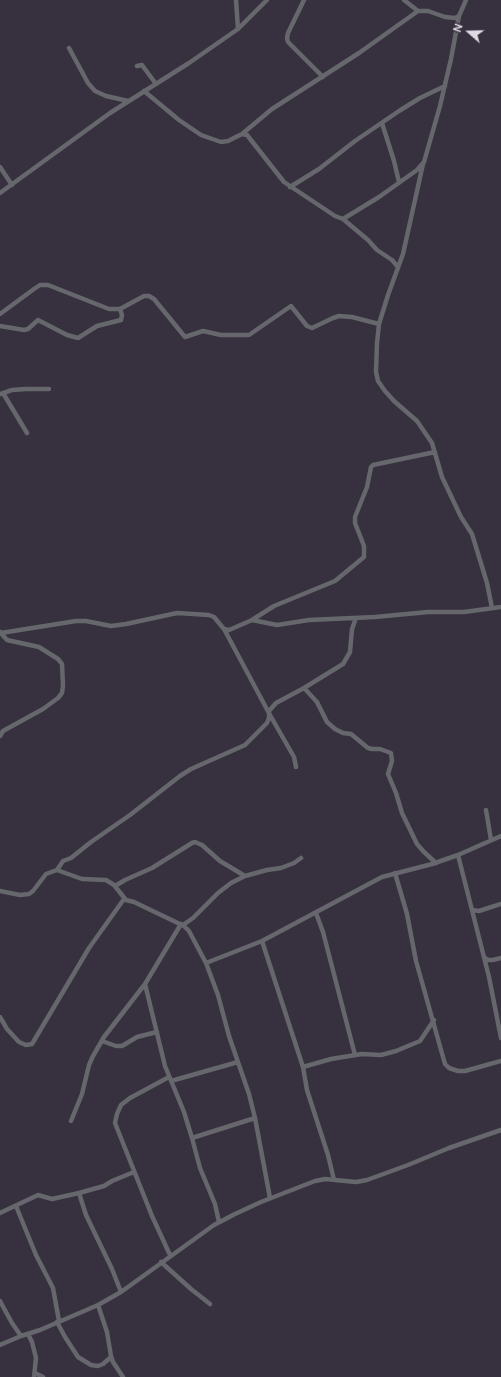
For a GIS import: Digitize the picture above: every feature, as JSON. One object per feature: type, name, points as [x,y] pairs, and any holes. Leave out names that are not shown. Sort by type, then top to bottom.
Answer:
[{"type":"street","points":[[236,0],[238,29]]},
{"type":"street","points":[[0,193],[128,101],[144,92],[238,29],[267,0]]},
{"type":"street","points":[[304,0],[288,33],[288,42],[324,77]]},
{"type":"street","points":[[404,0],[418,11]]},
{"type":"street","points":[[466,0],[459,16],[445,86],[424,162],[403,254],[379,324],[376,372],[378,381],[394,401],[417,421],[426,433],[435,452],[442,477],[461,517],[472,534],[487,583],[492,608]]},
{"type":"street","points":[[144,92],[179,120],[202,135],[225,142],[242,134],[272,109],[324,77],[418,11],[428,11],[451,18],[459,16]]},
{"type":"street","points":[[69,48],[88,83],[95,91],[106,96],[128,101]]},
{"type":"street","points":[[137,66],[142,64],[156,84]]},
{"type":"street","points":[[290,187],[319,169],[382,123],[420,98],[445,86]]},
{"type":"street","points":[[382,123],[399,182]]},
{"type":"street","points":[[242,134],[249,136],[284,182],[335,216],[343,219],[368,240],[377,250],[392,260],[398,267]]},
{"type":"street","points":[[343,219],[379,197],[417,170],[424,162]]},
{"type":"street","points":[[0,167],[12,185]]},
{"type":"street","points":[[0,314],[40,285],[48,285],[109,309],[120,309],[144,296],[149,296],[154,299],[185,337],[203,331],[222,335],[249,335],[291,306],[307,326],[312,328],[339,316],[352,317],[379,324]]},
{"type":"street","points":[[0,326],[24,330],[28,329],[38,320],[67,335],[78,338],[98,326],[121,320],[122,315],[120,309]]},
{"type":"street","points":[[28,433],[2,393],[26,388],[49,389]]},
{"type":"street","points":[[224,629],[229,630],[252,620],[274,606],[335,581],[364,557],[364,546],[355,523],[355,517],[367,487],[373,465],[435,452]]},
{"type":"street","points":[[252,620],[277,625],[309,620],[428,612],[464,612],[501,607]]},
{"type":"street","points":[[0,633],[76,621],[86,621],[111,626],[177,613],[212,616],[224,629],[294,757],[296,767]]},
{"type":"street","points":[[0,891],[29,894],[46,874],[56,870],[63,862],[71,858],[130,815],[180,776],[191,769],[245,745],[267,723],[270,711],[276,703],[304,688],[345,662],[352,647],[352,629],[356,618]]},
{"type":"street","points":[[0,633],[7,640],[38,646],[58,659],[62,664],[63,686],[62,693],[58,698],[43,709],[3,731],[0,736]]},
{"type":"street","points":[[304,688],[317,702],[327,722],[335,729],[343,733],[351,734],[368,748],[380,749],[391,753],[393,758],[388,774],[402,813],[417,844],[436,863]]},
{"type":"street","points":[[486,810],[491,840]]},
{"type":"street","points":[[206,962],[262,941],[382,877],[436,863],[501,836]]},
{"type":"street","points":[[115,886],[152,868],[196,842],[202,845],[220,861],[245,876]]},
{"type":"street","points":[[458,855],[484,957],[501,1038]]},
{"type":"street","points":[[71,1121],[82,1094],[91,1060],[102,1041],[145,984],[182,925],[193,918],[225,888],[245,876],[281,868],[294,863],[301,858]]},
{"type":"street","points":[[56,870],[82,878],[106,880],[115,886],[124,899],[182,925],[189,931],[206,962],[249,1094],[270,1198]]},
{"type":"street","points":[[395,873],[407,914],[416,961],[434,1020],[445,1064],[449,1068],[458,1071],[465,1071],[501,1062]]},
{"type":"street","points":[[0,1016],[7,1029],[19,1042],[26,1046],[32,1044],[89,948],[124,899]]},
{"type":"street","points":[[472,910],[479,911],[501,904]]},
{"type":"street","points":[[316,913],[323,932],[355,1055]]},
{"type":"street","points":[[262,941],[303,1067],[307,1090],[328,1155],[334,1180]]},
{"type":"street","points":[[484,957],[488,960],[501,958]]},
{"type":"street","points":[[145,984],[170,1079],[184,1112],[200,1168],[215,1204],[219,1222]]},
{"type":"street","points":[[303,1067],[330,1059],[355,1055],[381,1055],[396,1051],[420,1041],[434,1020]]},
{"type":"street","points":[[102,1041],[116,1046],[122,1046],[137,1037],[157,1032]]},
{"type":"street","points":[[170,1255],[152,1216],[134,1172],[130,1156],[115,1123],[117,1114],[121,1105],[134,1094],[170,1079],[238,1062]]},
{"type":"street","points":[[192,1138],[255,1118]]},
{"type":"street","points":[[0,1345],[40,1330],[98,1305],[121,1292],[170,1255],[219,1222],[270,1198],[315,1181],[325,1179],[356,1182],[367,1180],[449,1148],[501,1130]]},
{"type":"street","points":[[0,1213],[38,1195],[52,1199],[79,1193],[104,1186],[134,1172]]},
{"type":"street","points":[[79,1193],[86,1215],[121,1292]]},
{"type":"street","points":[[16,1206],[36,1255],[53,1288],[58,1322],[78,1357],[91,1365],[98,1366],[103,1364],[111,1357]]},
{"type":"street","points":[[161,1262],[210,1304]]},
{"type":"street","points":[[0,1301],[21,1336]]},
{"type":"street","points":[[98,1305],[107,1332],[111,1357],[123,1377]]},
{"type":"street","points":[[28,1334],[32,1342],[36,1358],[35,1375],[43,1377]]}]
